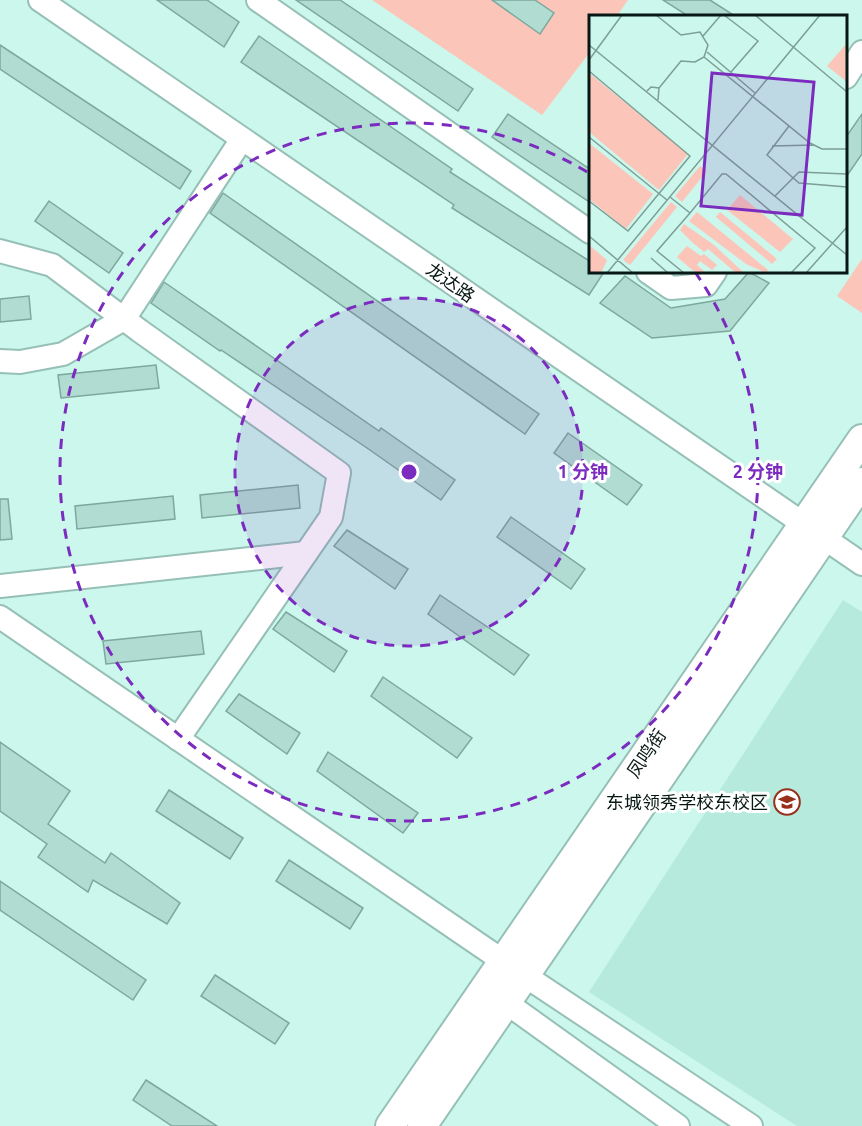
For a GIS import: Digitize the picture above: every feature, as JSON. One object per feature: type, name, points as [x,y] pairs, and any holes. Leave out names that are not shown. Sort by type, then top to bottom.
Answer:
[{"type":"main road","name":"凤鸣街","points":[[422,1126],[496,995],[813,531],[862,439]]},
{"type":"main road","name":"凤鸣街","points":[[813,531],[862,482]]},
{"type":"main road","name":"凤鸣街","points":[[390,1126],[496,995]]},
{"type":"street","name":"龙达路","points":[[40,0],[862,564]]},
{"type":"street","points":[[258,0],[589,231]]},
{"type":"street","points":[[847,75],[862,52]]},
{"type":"street","points":[[0,361],[20,362],[63,354],[124,319],[243,139]]},
{"type":"street","points":[[0,251],[52,266],[339,472],[331,516],[178,739]]},
{"type":"street","points":[[649,273],[671,288],[706,285],[714,273]]},
{"type":"street","points":[[0,586],[306,553]]},
{"type":"street","points":[[0,617],[514,968],[751,1126]]},
{"type":"street","points":[[496,995],[678,1126]]},
{"type":"shaded area","points":[[372,0],[628,0],[618,15],[589,15],[589,53],[542,115]]},
{"type":"shaded area","points":[[862,259],[862,313],[837,296]]},
{"type":"shaded area","name":"东城领秀学校东校区","points":[[843,600],[862,612],[862,1126],[797,1126],[589,992]]},
{"type":"building","points":[[157,0],[207,0],[239,22],[224,47]]},
{"type":"building","points":[[296,0],[340,0],[473,89],[458,111]]},
{"type":"building","points":[[492,0],[535,0],[554,13],[540,34]]},
{"type":"building","points":[[663,0],[710,0],[733,15],[686,15]]},
{"type":"building","points":[[259,36],[452,169],[450,172],[589,261],[589,273],[603,273],[589,295],[452,208],[454,205],[241,62]]},
{"type":"building","points":[[0,45],[191,171],[180,189],[0,69]]},
{"type":"building","points":[[508,114],[589,169],[589,202],[492,137]]},
{"type":"building","points":[[862,114],[862,154],[847,176],[847,136]]},
{"type":"building","points":[[223,193],[539,414],[525,434],[210,213]]},
{"type":"building","points":[[49,201],[123,253],[109,273],[35,221]]},
{"type":"building","points":[[748,273],[769,283],[730,331],[652,338],[600,303],[625,276],[671,308],[725,299]]},
{"type":"building","points":[[164,282],[379,431],[381,428],[455,480],[441,500],[151,303]]},
{"type":"building","points":[[29,296],[31,319],[0,322],[0,299]]},
{"type":"building","points":[[156,365],[159,388],[61,398],[58,375]]},
{"type":"building","points":[[568,433],[642,485],[627,505],[554,453]]},
{"type":"building","points":[[298,485],[300,508],[202,518],[200,495]]},
{"type":"building","points":[[173,496],[175,519],[77,529],[75,506]]},
{"type":"building","points":[[0,499],[8,499],[12,539],[0,540]]},
{"type":"building","points":[[511,517],[585,569],[571,589],[497,537]]},
{"type":"building","points":[[347,530],[408,569],[395,589],[334,546]]},
{"type":"building","points":[[440,595],[529,655],[514,675],[428,614]]},
{"type":"building","points":[[286,612],[347,651],[334,672],[273,629]]},
{"type":"building","points":[[201,631],[204,654],[106,664],[103,641]]},
{"type":"building","points":[[383,677],[472,738],[457,758],[371,696]]},
{"type":"building","points":[[239,694],[300,733],[287,754],[226,711]]},
{"type":"building","points":[[0,742],[70,791],[48,824],[105,863],[111,853],[180,903],[167,924],[93,880],[88,892],[38,857],[47,844],[0,811]]},
{"type":"building","points":[[328,752],[418,813],[403,833],[317,771]]},
{"type":"building","points":[[169,790],[243,838],[230,859],[156,811]]},
{"type":"building","points":[[289,860],[363,908],[350,929],[276,881]]},
{"type":"building","points":[[0,881],[146,980],[133,1000],[0,910]]},
{"type":"building","points":[[215,975],[289,1023],[275,1044],[201,996]]},
{"type":"building","points":[[146,1080],[217,1126],[172,1126],[133,1100]]},
{"type":"place","name":"东城领秀学校东校区","points":[[787,802]]}]
